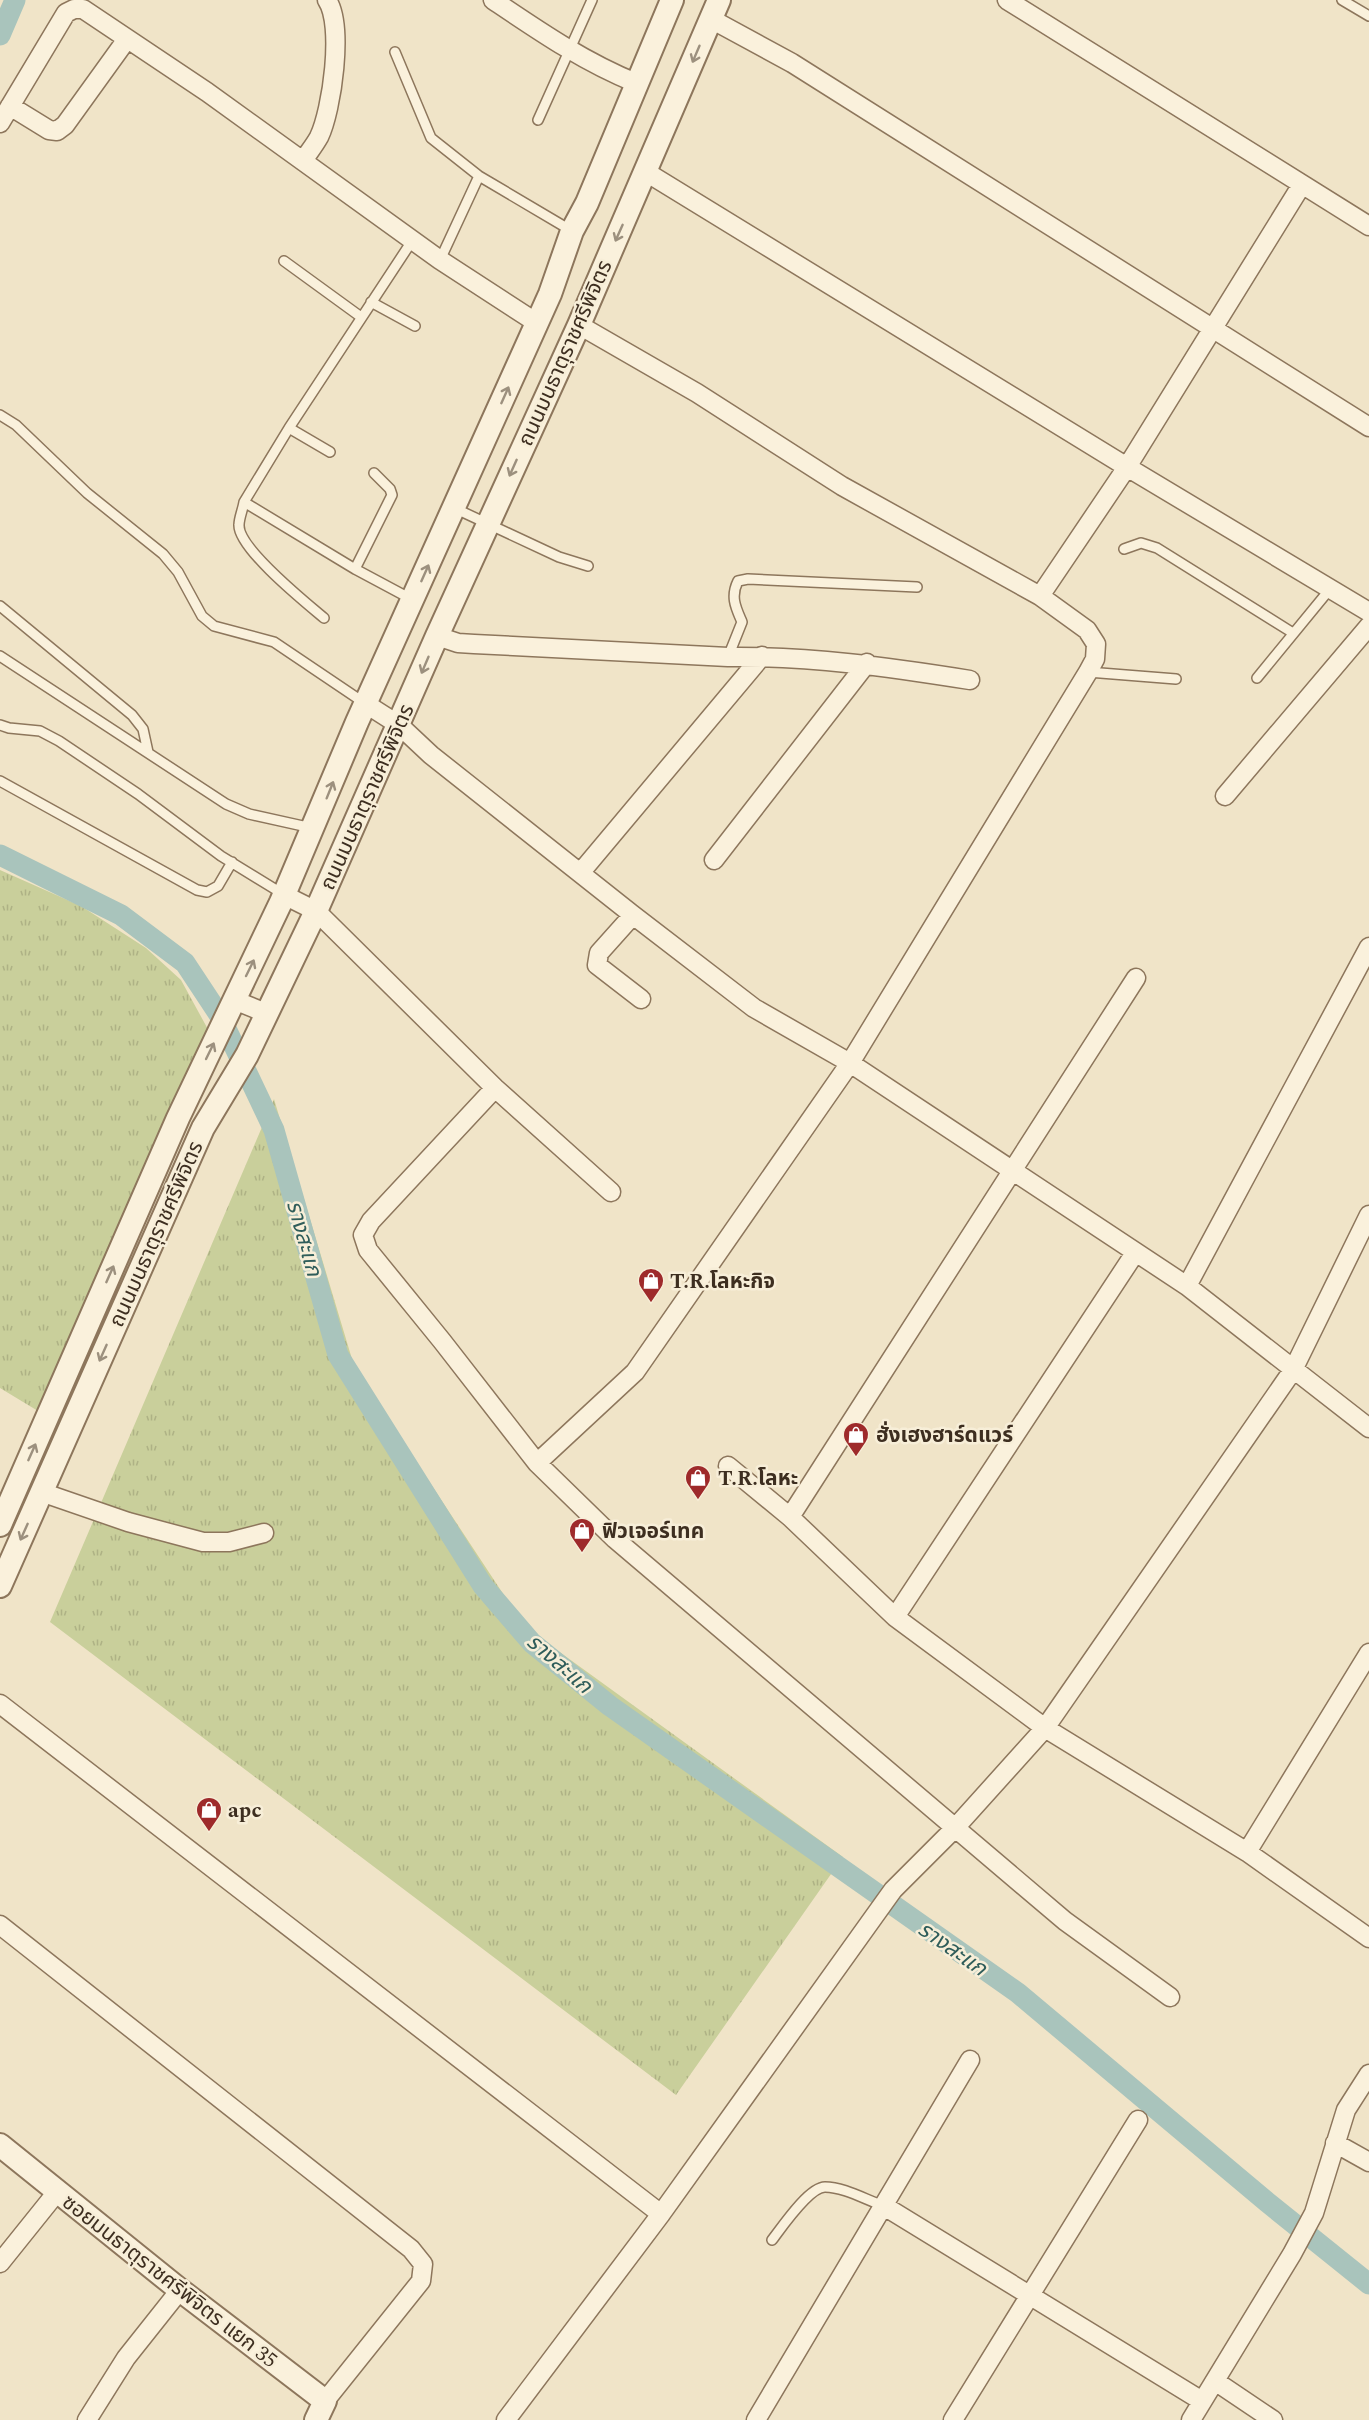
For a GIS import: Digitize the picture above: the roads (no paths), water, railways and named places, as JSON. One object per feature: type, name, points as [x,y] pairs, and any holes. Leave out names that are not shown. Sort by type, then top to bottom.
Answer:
[{"type":"street","points":[[303,161],[319,137],[332,81],[336,48],[335,31],[333,9],[327,0]]},
{"type":"street","points":[[493,0],[569,51],[636,83]]},
{"type":"street","name":"ถนนมนธาตุราชศรีพิจิตร","points":[[0,1525],[178,1118],[284,895],[366,704],[537,323],[572,231],[587,202],[672,0]]},
{"type":"street","points":[[1007,0],[1301,186],[1369,226]]},
{"type":"street","points":[[0,123],[66,13],[74,9],[83,9],[207,92],[412,241],[537,323]]},
{"type":"street","points":[[715,10],[792,63],[1369,427]]},
{"type":"street","name":"ถนนมนธาตุราชศรีพิจิตร","points":[[0,1586],[203,1128],[247,1054],[316,911],[437,636],[579,325],[715,10]]},
{"type":"street","points":[[10,106],[49,130],[57,131],[65,125],[127,39]]},
{"type":"street","points":[[646,172],[1127,467],[1369,612]]},
{"type":"street","points":[[1040,596],[1127,467],[1214,330],[1301,186]]},
{"type":"street","points":[[537,1463],[635,1372],[850,1063],[1088,672],[1095,658],[1096,644],[1087,630],[1040,596],[842,486],[698,393],[579,325]]},
{"type":"street","points":[[1225,796],[1369,626]]},
{"type":"street","points":[[437,636],[458,643],[728,657],[762,656],[867,663],[970,680]]},
{"type":"street","points":[[581,872],[762,656]]},
{"type":"street","points":[[714,860],[867,663]]},
{"type":"street","points":[[366,704],[399,726],[633,915],[754,1008],[850,1063],[1014,1169],[1187,1286],[1369,1428]]},
{"type":"street","points":[[284,895],[316,911],[495,1088],[611,1192]]},
{"type":"street","points":[[633,915],[598,953],[597,965],[641,999]]},
{"type":"street","points":[[1187,1286],[1369,947]]},
{"type":"street","points":[[790,1517],[1136,978]]},
{"type":"street","points":[[234,1000],[266,1013]]},
{"type":"street","points":[[495,1088],[371,1221],[363,1235],[368,1250],[537,1463],[615,1539],[1065,1921],[1170,1997]]},
{"type":"street","points":[[178,1118],[203,1128]]},
{"type":"street","points":[[506,2420],[661,2214],[893,1890],[955,1828],[1045,1728],[1293,1370],[1369,1215]]},
{"type":"street","points":[[895,1617],[1135,1253]]},
{"type":"street","points":[[728,1466],[790,1517],[895,1617],[1045,1728],[1247,1852],[1369,1938]]},
{"type":"street","points":[[42,1492],[128,1522],[203,1542],[229,1542],[264,1533]]},
{"type":"street","points":[[1247,1852],[1369,1653]]},
{"type":"street","points":[[0,1704],[661,2214]]},
{"type":"street","points":[[0,1925],[411,2248],[423,2264],[421,2281],[320,2410]]},
{"type":"street","points":[[756,2420],[970,2060]]},
{"type":"street","points":[[1191,2420],[1292,2254],[1314,2213],[1346,2110],[1369,2074]]},
{"type":"street","points":[[953,2420],[1138,2120]]},
{"type":"street","points":[[1335,2143],[1369,2162]]},
{"type":"street","name":"ซอยมนธาตุราชศรีพิจิตร แยก 35","points":[[0,2145],[180,2290],[320,2410]]},
{"type":"street","points":[[0,2262],[57,2192]]},
{"type":"street","points":[[884,2206],[1203,2401]]},
{"type":"street","points":[[87,2420],[126,2358],[180,2290]]},
{"type":"street","points":[[1215,2381],[1273,2420]]},
{"type":"lane","points":[[538,120],[592,0]]},
{"type":"lane","points":[[1342,0],[1369,16]]},
{"type":"lane","points":[[395,52],[430,138],[479,176],[572,231]]},
{"type":"lane","points":[[440,260],[479,176]]},
{"type":"lane","points":[[324,618],[258,558],[244,540],[238,526],[244,502],[289,428],[412,241]]},
{"type":"lane","points":[[284,261],[361,317]]},
{"type":"lane","points":[[371,302],[415,326]]},
{"type":"lane","points":[[0,415],[16,425],[87,493],[163,554],[178,572],[202,616],[214,627],[274,642],[366,704]]},
{"type":"lane","points":[[289,428],[330,452]]},
{"type":"lane","points":[[355,569],[392,495],[390,489],[374,473]]},
{"type":"lane","points":[[244,502],[355,569],[413,600]]},
{"type":"lane","points":[[454,508],[559,557],[588,566]]},
{"type":"lane","points":[[1124,549],[1142,543],[1157,548],[1293,633]]},
{"type":"lane","points":[[728,657],[742,622],[734,604],[734,590],[738,581],[748,579],[917,587]]},
{"type":"lane","points":[[1257,678],[1330,589]]},
{"type":"lane","points":[[0,606],[132,714],[143,729],[148,752]]},
{"type":"lane","points":[[0,656],[226,804],[249,814],[314,828]]},
{"type":"lane","points":[[1088,672],[1176,679]]},
{"type":"lane","points":[[0,725],[9,729],[40,731],[59,741],[232,862],[284,895]]},
{"type":"lane","points":[[0,782],[197,890],[207,892],[218,886],[232,862]]},
{"type":"lane","points":[[772,2240],[812,2192],[823,2187],[836,2188],[884,2206]]},
{"type":"waterway","points":[[0,35],[15,0]]},
{"type":"waterway","name":"รางสะแก","points":[[0,855],[121,915],[185,963],[220,1016],[274,1130],[338,1355],[483,1586],[532,1643],[610,1706],[1018,1993],[1267,2202],[1369,2284]]},
{"type":"place","name":"T.R.โลหะกิจ","points":[[651,1304]]},
{"type":"place","name":"ฮั่งเฮงฮาร์ดแวร์","points":[[856,1458]]},
{"type":"place","name":"T.R.โลหะ","points":[[698,1501]]},
{"type":"place","name":"ฟิวเจอร์เทค","points":[[582,1554]]},
{"type":"place","name":"apc","points":[[209,1833]]}]
